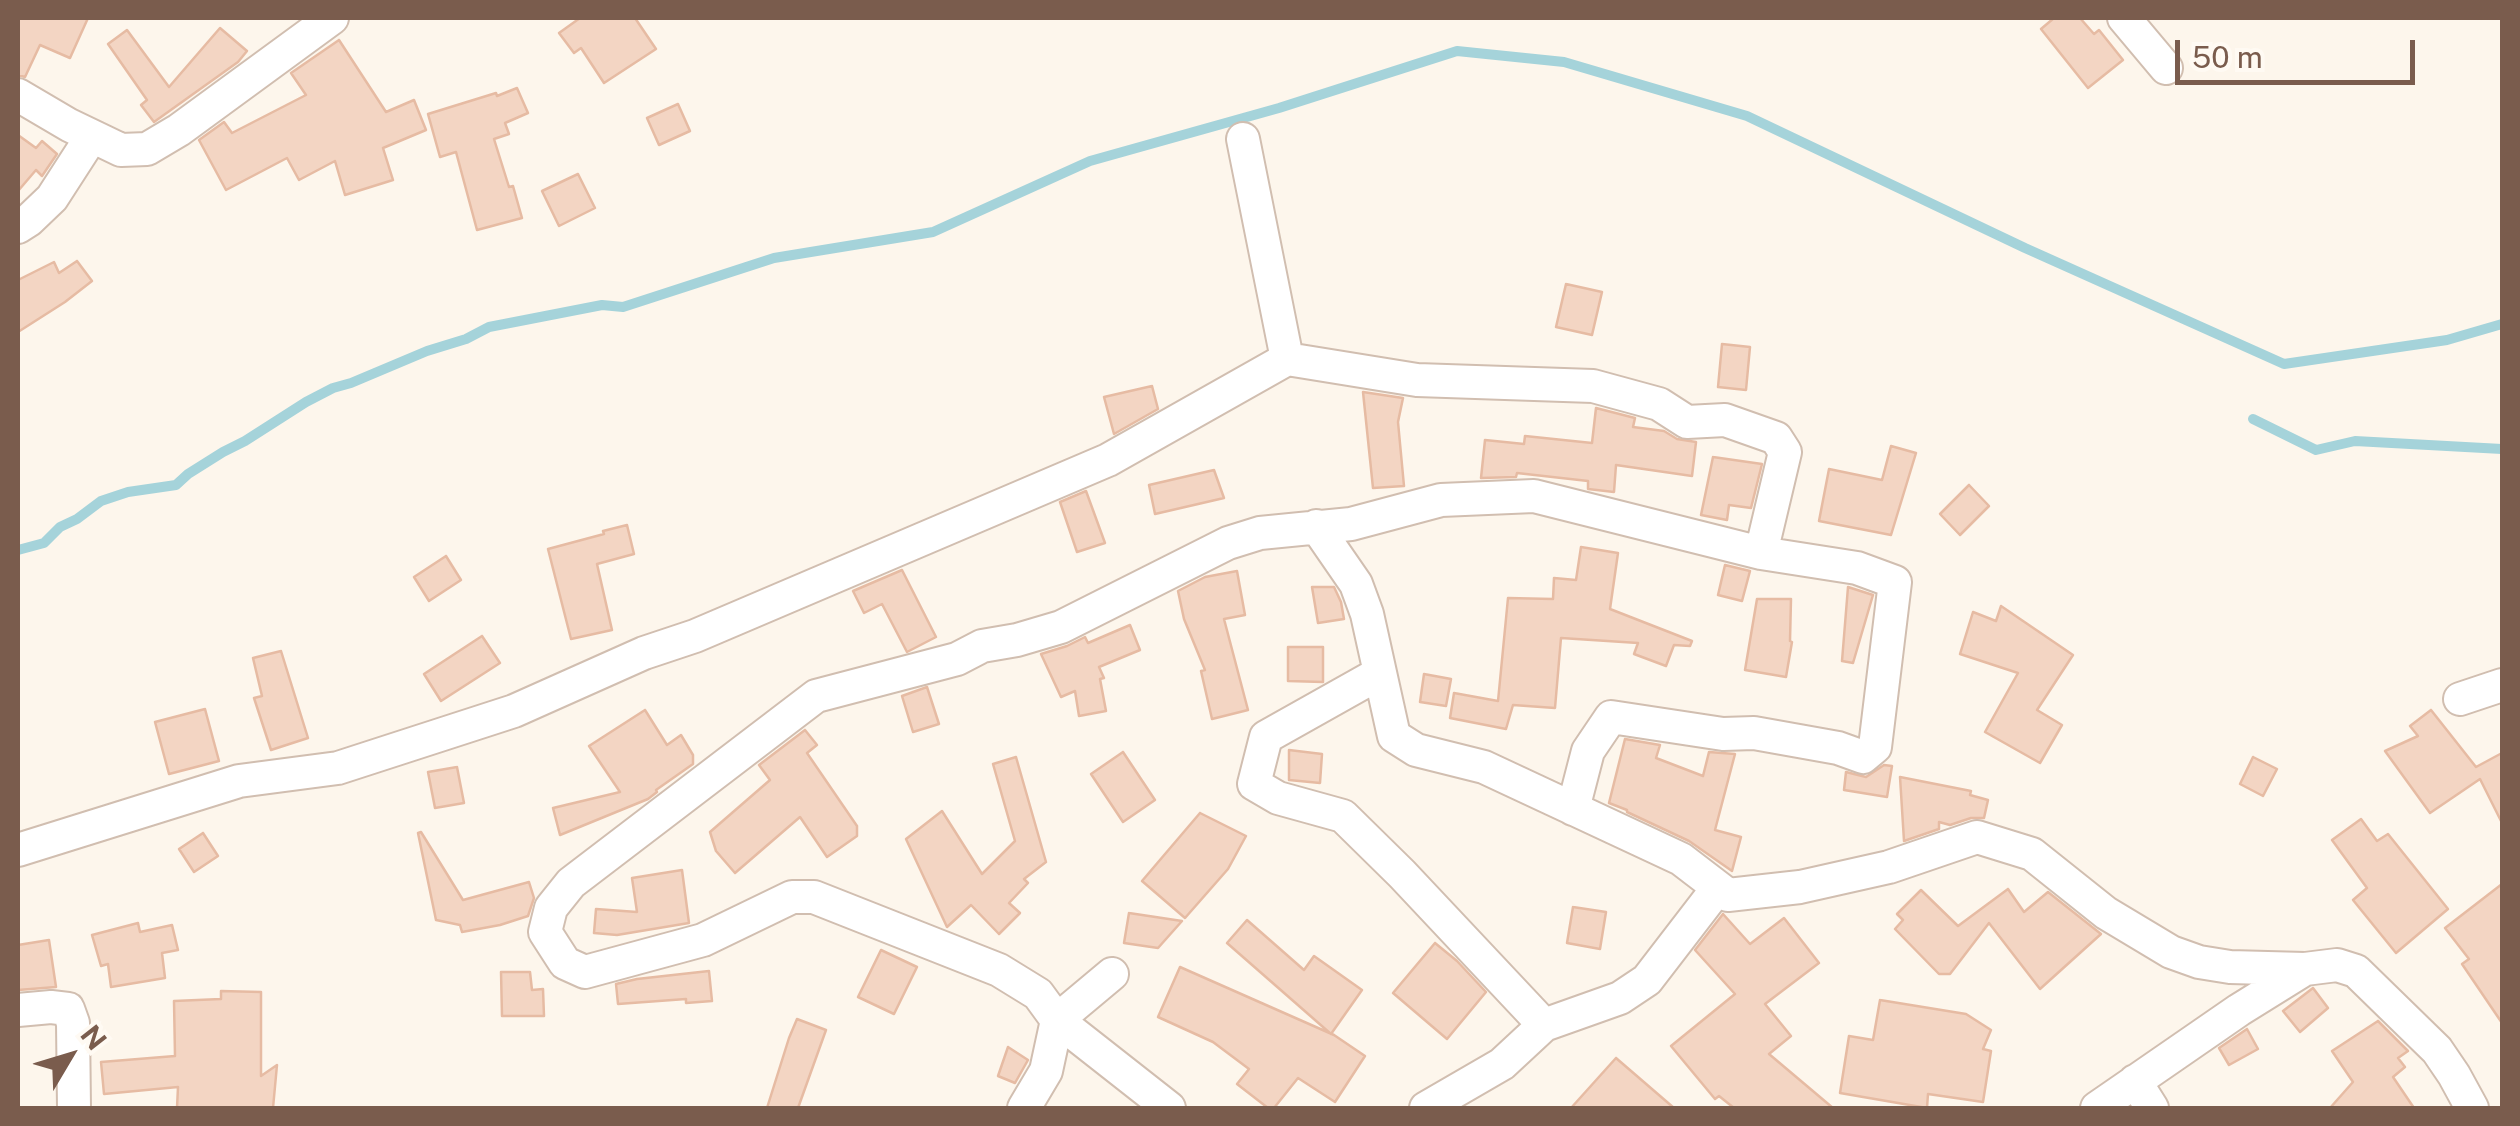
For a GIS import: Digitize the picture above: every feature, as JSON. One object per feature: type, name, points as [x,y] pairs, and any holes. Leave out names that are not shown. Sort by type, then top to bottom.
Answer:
[{"type":"street","points":[[18,96],[121,150],[146,148],[179,130],[332,18]]},
{"type":"street","points":[[2124,18],[2166,68]]},
{"type":"street","points":[[18,228],[52,198],[92,136]]},
{"type":"street","points":[[1243,138],[1287,359]]},
{"type":"street","points":[[18,850],[239,781],[338,768],[514,711],[1108,460],[1287,359],[1417,380],[1593,386],[1659,404],[1687,422],[1725,420],[1776,438],[1785,452],[1761,553]]},
{"type":"street","points":[[1168,1108],[1056,1020],[1038,994],[998,970],[814,897],[792,897],[703,940],[585,972],[564,963],[546,932],[551,908],[571,883],[816,696],[957,659],[982,646],[1061,627],[1228,543],[1260,532],[1352,524],[1441,500],[1534,496],[1761,553],[1857,568],[1895,582],[1875,747],[1863,757],[1838,748],[1754,733],[1723,734],[1611,717],[1584,759],[1573,809]]},
{"type":"street","points":[[1316,526],[1356,584],[1367,614],[1394,736],[1416,750],[1484,767],[1681,859],[1728,895],[1800,887],[1889,867],[1977,837],[2032,854],[2106,913],[2172,952],[2199,962],[2305,969],[2337,965],[2356,970],[2437,1050],[2472,1108]]},
{"type":"street","points":[[1380,673],[1266,737],[1254,784],[1278,798],[1343,816],[1544,1025]]},
{"type":"street","points":[[2460,699],[2502,685]]},
{"type":"street","points":[[1426,1108],[1502,1064],[1544,1025],[1620,998],[1647,980],[1717,889]]},
{"type":"street","points":[[2097,1108],[2144,1095],[2239,1010],[2305,969]]},
{"type":"street","points":[[1024,1108],[1046,1071],[1056,1020],[1112,974]]},
{"type":"street","points":[[18,1010],[68,1009],[73,1023],[74,1108]]},
{"type":"building","points":[[18,18],[88,18],[70,58],[40,45],[25,77],[18,75]]},
{"type":"building","points":[[580,18],[635,18],[656,49],[604,83],[581,48],[574,53],[559,33]]},
{"type":"building","points":[[2054,18],[2080,18],[2094,34],[2099,30],[2123,60],[2088,88],[2041,29]]},
{"type":"building","points":[[220,28],[247,51],[238,62],[154,122],[141,105],[147,100],[108,44],[127,30],[169,87]]},
{"type":"building","points":[[339,40],[386,112],[414,100],[426,130],[383,148],[393,180],[345,195],[335,161],[299,180],[287,158],[226,190],[199,140],[224,122],[232,133],[306,95],[291,73]]},
{"type":"building","points":[[517,88],[528,113],[505,123],[509,134],[494,139],[522,218],[477,230],[456,152],[440,157],[428,114]]},
{"type":"building","points":[[678,104],[690,131],[659,145],[647,118]]},
{"type":"building","points":[[18,135],[36,148],[42,141],[57,154],[42,176],[36,170],[18,191]]},
{"type":"building","points":[[578,174],[595,208],[559,226],[542,191]]},
{"type":"building","points":[[77,261],[92,281],[18,332],[18,280],[54,262],[59,273]]},
{"type":"building","points":[[1566,284],[1602,292],[1592,335],[1556,327]]},
{"type":"building","points":[[1722,344],[1750,347],[1746,390],[1718,387]]},
{"type":"building","points":[[1152,386],[1158,409],[1114,434],[1104,397]]},
{"type":"building","points":[[1363,392],[1403,398],[1398,422],[1404,486],[1373,488]]},
{"type":"building","points":[[1596,408],[1635,418],[1633,427],[1664,431],[1677,439],[1696,442],[1692,476],[1616,465],[1614,492],[1588,489],[1588,481],[1517,473],[1516,477],[1481,478],[1485,440],[1524,444],[1525,436],[1592,443]]},
{"type":"building","points":[[1891,446],[1916,453],[1891,535],[1819,521],[1829,469],[1882,480]]},
{"type":"building","points":[[1713,457],[1762,464],[1751,508],[1729,505],[1727,520],[1701,515]]},
{"type":"building","points":[[1214,470],[1224,498],[1155,514],[1149,485]]},
{"type":"building","points":[[1969,485],[1989,506],[1960,535],[1940,514]]},
{"type":"building","points":[[1086,491],[1105,543],[1077,552],[1060,502]]},
{"type":"building","points":[[627,525],[634,554],[597,564],[612,630],[571,639],[548,549]]},
{"type":"building","points":[[1581,547],[1618,553],[1610,609],[1692,641],[1690,646],[1674,645],[1666,666],[1634,654],[1638,643],[1561,638],[1555,708],[1513,705],[1506,729],[1450,718],[1454,693],[1498,701],[1508,598],[1553,599],[1554,578],[1576,580]]},
{"type":"building","points":[[446,556],[461,580],[429,601],[414,577]]},
{"type":"building","points":[[1725,565],[1750,571],[1742,601],[1718,595]]},
{"type":"building","points":[[902,570],[936,637],[907,652],[882,604],[864,613],[853,591]]},
{"type":"building","points":[[1237,571],[1245,615],[1224,619],[1248,710],[1212,719],[1201,671],[1205,670],[1184,619],[1178,591],[1205,577]]},
{"type":"building","points":[[1312,587],[1334,587],[1344,619],[1318,623]]},
{"type":"building","points":[[1848,587],[1873,595],[1853,663],[1842,661]]},
{"type":"building","points":[[1757,599],[1791,599],[1792,642],[1786,677],[1745,670]]},
{"type":"building","points":[[2001,606],[2073,655],[2037,710],[2062,725],[2040,763],[1985,732],[2018,673],[1960,654],[1973,612],[1996,621]]},
{"type":"building","points":[[1130,625],[1140,650],[1099,667],[1104,678],[1100,679],[1106,711],[1079,716],[1075,691],[1061,697],[1041,654],[1085,637],[1088,643]]},
{"type":"building","points":[[482,636],[500,663],[441,701],[424,674]]},
{"type":"building","points":[[1288,647],[1323,647],[1323,682],[1288,681]]},
{"type":"building","points":[[281,651],[308,738],[271,750],[254,698],[262,696],[253,658]]},
{"type":"building","points":[[1424,674],[1451,679],[1446,706],[1420,702]]},
{"type":"building","points":[[927,687],[939,724],[913,732],[902,696]]},
{"type":"building","points":[[205,709],[219,761],[169,774],[155,722]]},
{"type":"building","points":[[645,710],[667,745],[681,735],[693,755],[693,764],[648,799],[560,835],[553,808],[620,792],[589,746]]},
{"type":"building","points":[[2431,710],[2476,767],[2502,753],[2502,823],[2480,779],[2430,813],[2385,751],[2418,736],[2410,726]]},
{"type":"building","points":[[805,730],[817,745],[807,753],[857,826],[857,836],[827,857],[800,817],[735,873],[716,851],[710,832],[770,780],[759,765]]},
{"type":"building","points":[[1625,739],[1660,745],[1656,758],[1703,776],[1709,752],[1735,754],[1715,830],[1741,837],[1732,871],[1689,841],[1609,803]]},
{"type":"building","points":[[1289,750],[1322,754],[1320,783],[1289,780]]},
{"type":"building","points":[[1123,752],[1155,800],[1123,822],[1091,774]]},
{"type":"building","points":[[1016,757],[1046,862],[1024,879],[1028,883],[1009,903],[1020,913],[999,934],[971,905],[947,927],[906,839],[942,811],[982,874],[1015,841],[993,764]]},
{"type":"building","points":[[2253,757],[2277,769],[2263,796],[2240,784]]},
{"type":"building","points":[[1884,765],[1892,766],[1887,797],[1844,790],[1846,772],[1866,777]]},
{"type":"building","points":[[457,767],[464,803],[435,808],[428,772]]},
{"type":"building","points":[[1900,777],[1971,791],[1970,795],[1988,800],[1984,818],[1950,825],[1939,822],[1939,829],[1904,841]]},
{"type":"building","points":[[1200,813],[1246,836],[1228,869],[1185,918],[1142,881]]},
{"type":"building","points":[[2361,819],[2377,841],[2388,834],[2448,909],[2396,953],[2353,900],[2367,888],[2332,840]]},
{"type":"building","points":[[421,832],[463,900],[529,882],[534,898],[528,916],[462,932],[460,925],[436,920],[418,833]]},
{"type":"building","points":[[203,833],[218,856],[194,872],[179,849]]},
{"type":"building","points":[[682,870],[689,923],[617,935],[594,933],[596,909],[637,912],[632,878]]},
{"type":"building","points":[[2502,884],[2502,1023],[2462,964],[2469,959],[2445,928]]},
{"type":"building","points":[[2008,889],[2024,912],[2048,892],[2101,934],[2040,989],[1989,923],[1950,974],[1939,974],[1895,929],[1903,920],[1897,914],[1921,890],[1958,926]]},
{"type":"building","points":[[1573,907],[1606,912],[1600,949],[1567,943]]},
{"type":"building","points":[[1129,913],[1182,921],[1158,948],[1124,943]]},
{"type":"building","points":[[1723,914],[1750,944],[1784,918],[1819,963],[1765,1004],[1791,1036],[1769,1054],[1833,1108],[1734,1108],[1719,1096],[1715,1099],[1671,1046],[1735,994],[1695,950]]},
{"type":"building","points":[[1247,920],[1304,970],[1314,956],[1362,990],[1331,1034],[1227,943]]},
{"type":"building","points":[[138,923],[140,932],[172,925],[178,950],[162,953],[165,978],[111,987],[108,964],[101,966],[92,935]]},
{"type":"building","points":[[49,940],[56,987],[18,990],[18,945]]},
{"type":"building","points":[[1435,943],[1486,992],[1447,1039],[1393,993]]},
{"type":"building","points":[[881,950],[917,967],[894,1014],[858,997]]},
{"type":"building","points":[[1180,967],[1334,1035],[1365,1056],[1335,1102],[1298,1078],[1274,1108],[1268,1108],[1237,1084],[1249,1069],[1213,1042],[1158,1017]]},
{"type":"building","points":[[709,971],[712,1001],[618,1004],[616,984]]},
{"type":"building","points":[[501,972],[530,972],[532,990],[543,989],[544,1016],[502,1016]]},
{"type":"building","points":[[2313,988],[2328,1008],[2300,1032],[2283,1011]]},
{"type":"building","points":[[221,991],[261,992],[261,1076],[277,1065],[273,1108],[177,1108],[178,1087],[104,1094],[101,1062],[175,1056],[174,1001],[221,999]]},
{"type":"building","points":[[1880,1000],[1966,1014],[1991,1030],[1983,1049],[1991,1051],[1983,1102],[1928,1094],[1927,1108],[1840,1093],[1849,1036],[1873,1040]]},
{"type":"building","points":[[797,1019],[826,1030],[798,1108],[767,1108],[789,1038]]},
{"type":"building","points":[[2378,1021],[2408,1051],[2398,1058],[2405,1067],[2393,1077],[2414,1108],[2330,1108],[2353,1082],[2332,1051]]},
{"type":"building","points":[[2247,1029],[2258,1049],[2229,1065],[2219,1048]]},
{"type":"building","points":[[1008,1047],[1028,1060],[1015,1083],[998,1076]]},
{"type":"building","points":[[1616,1058],[1674,1108],[1571,1108]]},
{"type":"waterway","points":[[18,550],[44,543],[60,527],[101,501],[128,492],[176,485],[223,452],[333,388],[489,327],[602,305],[623,307],[774,258],[933,232],[1090,161],[1279,108],[1457,51],[1564,62],[1747,116],[2025,248],[2284,364],[2447,340],[2502,324]]},
{"type":"waterway","points":[[2253,419],[2316,450],[2355,441],[2502,449]]}]
